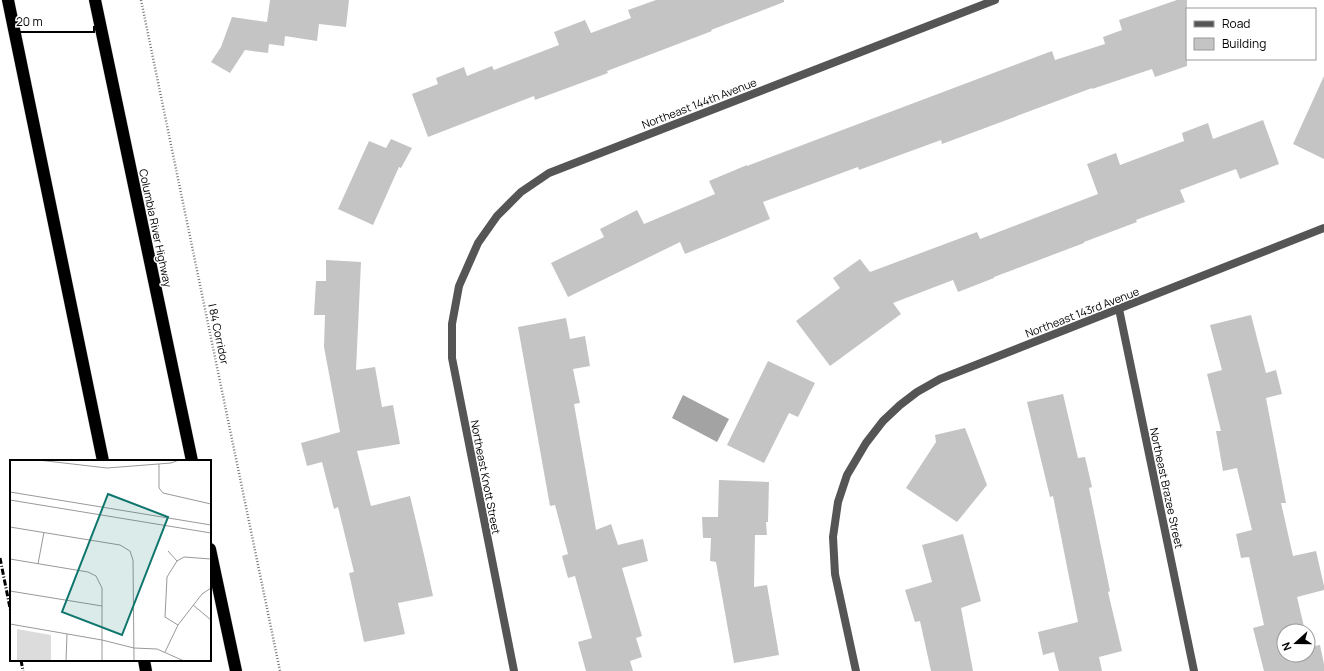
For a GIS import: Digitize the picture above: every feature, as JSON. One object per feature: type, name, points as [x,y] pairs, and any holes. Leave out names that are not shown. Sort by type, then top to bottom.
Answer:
[{"type":"highway","points":[[8,0],[103,460]]},
{"type":"highway","name":"Columbia River Highway","points":[[95,0],[192,460]]},
{"type":"highway","points":[[211,554],[236,671]]},
{"type":"highway","points":[[144,661],[146,671]]},
{"type":"street","name":"Northeast 144th Avenue","points":[[459,286],[478,243],[497,216],[521,192],[549,173],[995,0]]},
{"type":"street","name":"Northeast 143rd Avenue","points":[[856,671],[835,574],[833,536],[838,502],[847,475],[866,443],[883,421],[917,392],[940,379],[1324,228]]},
{"type":"street","name":"Northeast Knott Street","points":[[459,286],[452,324],[452,358],[514,671]]},
{"type":"street","name":"Northeast Brazee Street","points":[[1119,309],[1194,671]]},
{"type":"path","name":"I 84 Corridor","points":[[141,0],[280,671]]},
{"type":"shaded area","points":[[683,395],[729,419],[717,442],[672,418]]},
{"type":"building","points":[[270,0],[349,0],[346,27],[319,24],[317,41],[285,36],[284,46],[269,44],[268,53],[245,50],[230,73],[211,62],[221,47],[232,17],[267,22]]},
{"type":"building","points":[[656,0],[784,0],[784,2],[607,71],[608,73],[535,100],[534,96],[428,137],[412,94],[438,84],[436,78],[464,67],[467,76],[492,66],[494,70],[559,45],[554,32],[585,20],[591,33],[631,18],[628,10]]},
{"type":"building","points":[[1177,0],[1187,0],[1187,66],[1155,77],[1152,69],[1092,88],[942,144],[941,140],[859,170],[858,167],[763,202],[770,219],[685,254],[680,242],[568,297],[551,263],[604,237],[600,229],[637,210],[644,224],[715,194],[709,181],[747,165],[1052,51],[1055,60],[1105,44],[1103,37],[1122,30],[1119,20]]},
{"type":"building","points":[[1324,76],[1324,159],[1293,144]]},
{"type":"building","points":[[1263,120],[1279,164],[1240,179],[1236,169],[1180,190],[1185,202],[1136,220],[1137,222],[958,292],[953,280],[893,303],[901,314],[830,366],[796,321],[840,288],[833,278],[860,259],[870,272],[977,232],[980,239],[1098,194],[1087,164],[1116,153],[1120,165],[1184,141],[1182,133],[1208,123],[1213,139]]},
{"type":"building","points":[[391,139],[412,148],[401,168],[399,167],[373,225],[338,209],[369,141],[386,148]]},
{"type":"building","points":[[326,260],[361,262],[356,370],[375,367],[382,407],[393,405],[400,444],[357,451],[371,506],[410,496],[433,596],[398,603],[405,634],[364,642],[349,573],[354,572],[338,507],[334,509],[322,462],[307,466],[301,443],[340,432],[324,347],[325,315],[314,315],[316,281],[326,281]]},
{"type":"building","points":[[1251,315],[1266,373],[1276,370],[1282,394],[1266,398],[1286,503],[1281,503],[1293,556],[1316,551],[1324,590],[1297,597],[1303,623],[1276,623],[1276,663],[1316,663],[1316,646],[1320,645],[1324,671],[1264,671],[1253,628],[1264,625],[1249,557],[1241,558],[1236,534],[1252,530],[1237,468],[1223,471],[1216,431],[1221,431],[1207,374],[1222,370],[1210,325]]},
{"type":"building","points":[[566,318],[570,339],[585,336],[590,366],[573,369],[580,403],[574,404],[596,530],[611,524],[618,545],[643,539],[648,561],[622,568],[642,636],[636,638],[642,657],[630,661],[633,671],[586,671],[578,642],[592,638],[575,576],[568,578],[562,556],[568,554],[555,505],[550,506],[518,327]]},
{"type":"building","points":[[768,361],[815,383],[798,417],[789,413],[764,463],[727,445]]},
{"type":"building","points":[[1063,394],[1078,458],[1085,457],[1092,487],[1089,488],[1110,591],[1108,592],[1122,651],[1099,657],[1102,671],[1059,671],[1054,652],[1043,655],[1038,632],[1078,622],[1053,496],[1050,497],[1027,402]]},
{"type":"building","points":[[965,428],[987,485],[957,522],[906,488],[936,442],[935,435]]},
{"type":"building","points":[[719,480],[769,482],[768,522],[766,522],[767,535],[755,535],[754,587],[767,585],[779,655],[734,663],[716,562],[710,561],[711,538],[703,538],[702,517],[718,517]]},
{"type":"building","points":[[963,534],[981,601],[961,608],[973,671],[931,671],[920,621],[915,622],[905,590],[932,582],[922,545]]},
{"type":"railway","points":[[0,558],[10,608]]},
{"type":"railway","points":[[21,661],[23,671]]}]
